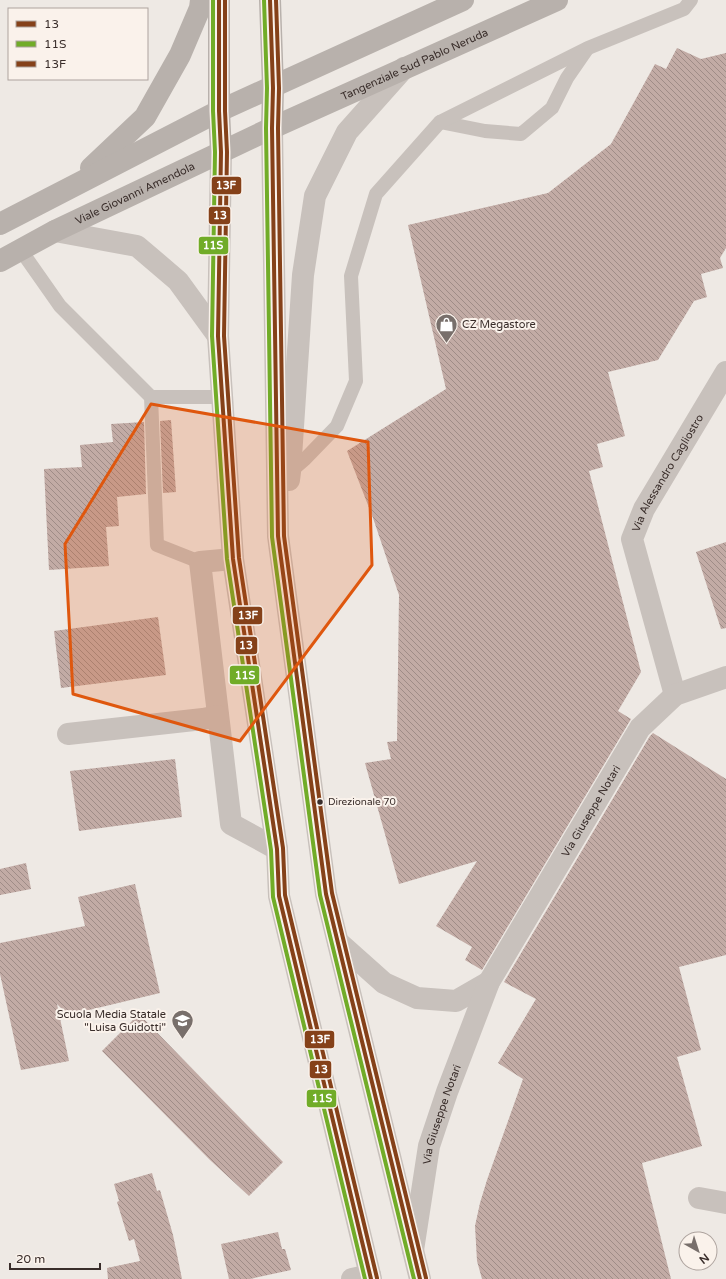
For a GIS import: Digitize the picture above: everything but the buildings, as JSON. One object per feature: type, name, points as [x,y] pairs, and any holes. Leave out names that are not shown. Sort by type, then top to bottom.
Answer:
[{"type":"main road","points":[[66,190],[105,157],[145,117],[180,55],[200,8],[201,0]]},
{"type":"main road","points":[[219,0],[219,111],[221,152]]},
{"type":"main road","points":[[270,0],[273,88],[272,128]]},
{"type":"main road","points":[[0,224],[219,111],[273,88],[463,0]]},
{"type":"main road","name":"Tangenziale Sud Pablo Neruda","points":[[272,128],[557,0]]},
{"type":"main road","name":"Viale Giovanni Amendola","points":[[0,261],[55,231],[272,128]]},
{"type":"street","points":[[278,536],[290,472],[303,275],[315,196],[347,132],[404,68]]},
{"type":"street","points":[[272,128],[278,536],[326,894],[420,1279]]},
{"type":"street","points":[[221,152],[218,336],[233,559],[277,849],[279,896],[364,1278]]},
{"type":"street","points":[[55,231],[137,246],[178,281],[218,336]]},
{"type":"street","name":"Via Alessandro Cagliostro","points":[[676,695],[632,539],[644,509],[726,372]]},
{"type":"street","points":[[233,559],[200,562],[231,824],[277,849]]},
{"type":"street","name":"Via Giuseppe Notari","points":[[412,1251],[429,1146],[447,1092],[489,982],[640,728],[676,695],[726,677]]},
{"type":"street","points":[[68,734],[218,716]]},
{"type":"street","name":"Via Giuseppe Notari","points":[[338,942],[384,983],[417,998],[456,1001],[489,982]]},
{"type":"street","points":[[699,1198],[726,1202]]},
{"type":"lane","points":[[290,472],[305,459],[337,426],[356,381],[351,276],[376,194],[440,122],[588,48],[684,9],[691,0]]},
{"type":"lane","points":[[440,122],[485,131],[521,134],[552,108],[567,78],[588,48]]},
{"type":"lane","points":[[20,249],[60,306],[151,397],[157,545],[200,562]]},
{"type":"lane","points":[[151,397],[223,397]]},
{"type":"highlighted area","points":[[151,404],[368,442],[372,565],[240,741],[73,694],[65,544]]},
{"type":"transit line","name":"11S","points":[[213,0],[213,111],[215,152],[212,336],[227,559],[271,850],[273,897],[365,1279]]},
{"type":"transit line","name":"13","points":[[219,0],[219,111],[221,152],[218,336],[233,559],[277,849],[279,896],[371,1279]]},
{"type":"transit line","name":"13F","points":[[225,0],[225,111],[227,152],[224,336],[239,558],[283,848],[285,895],[377,1278]]},
{"type":"transit line","name":"11S","points":[[264,0],[267,88],[266,128],[272,537],[320,895],[414,1279]]},
{"type":"transit line","name":"13","points":[[270,0],[273,88],[272,128],[278,536],[326,894],[420,1279]]},
{"type":"transit line","name":"13F","points":[[276,0],[279,88],[278,128],[284,536],[332,893],[426,1278]]},
{"type":"place","name":"CZ Megastore","points":[[446,344]]},
{"type":"place","name":"Direzionale 70","points":[[320,802]]},
{"type":"place","name":"Scuola Media Statale \"Luisa Guidotti\"","points":[[182,1040]]}]
